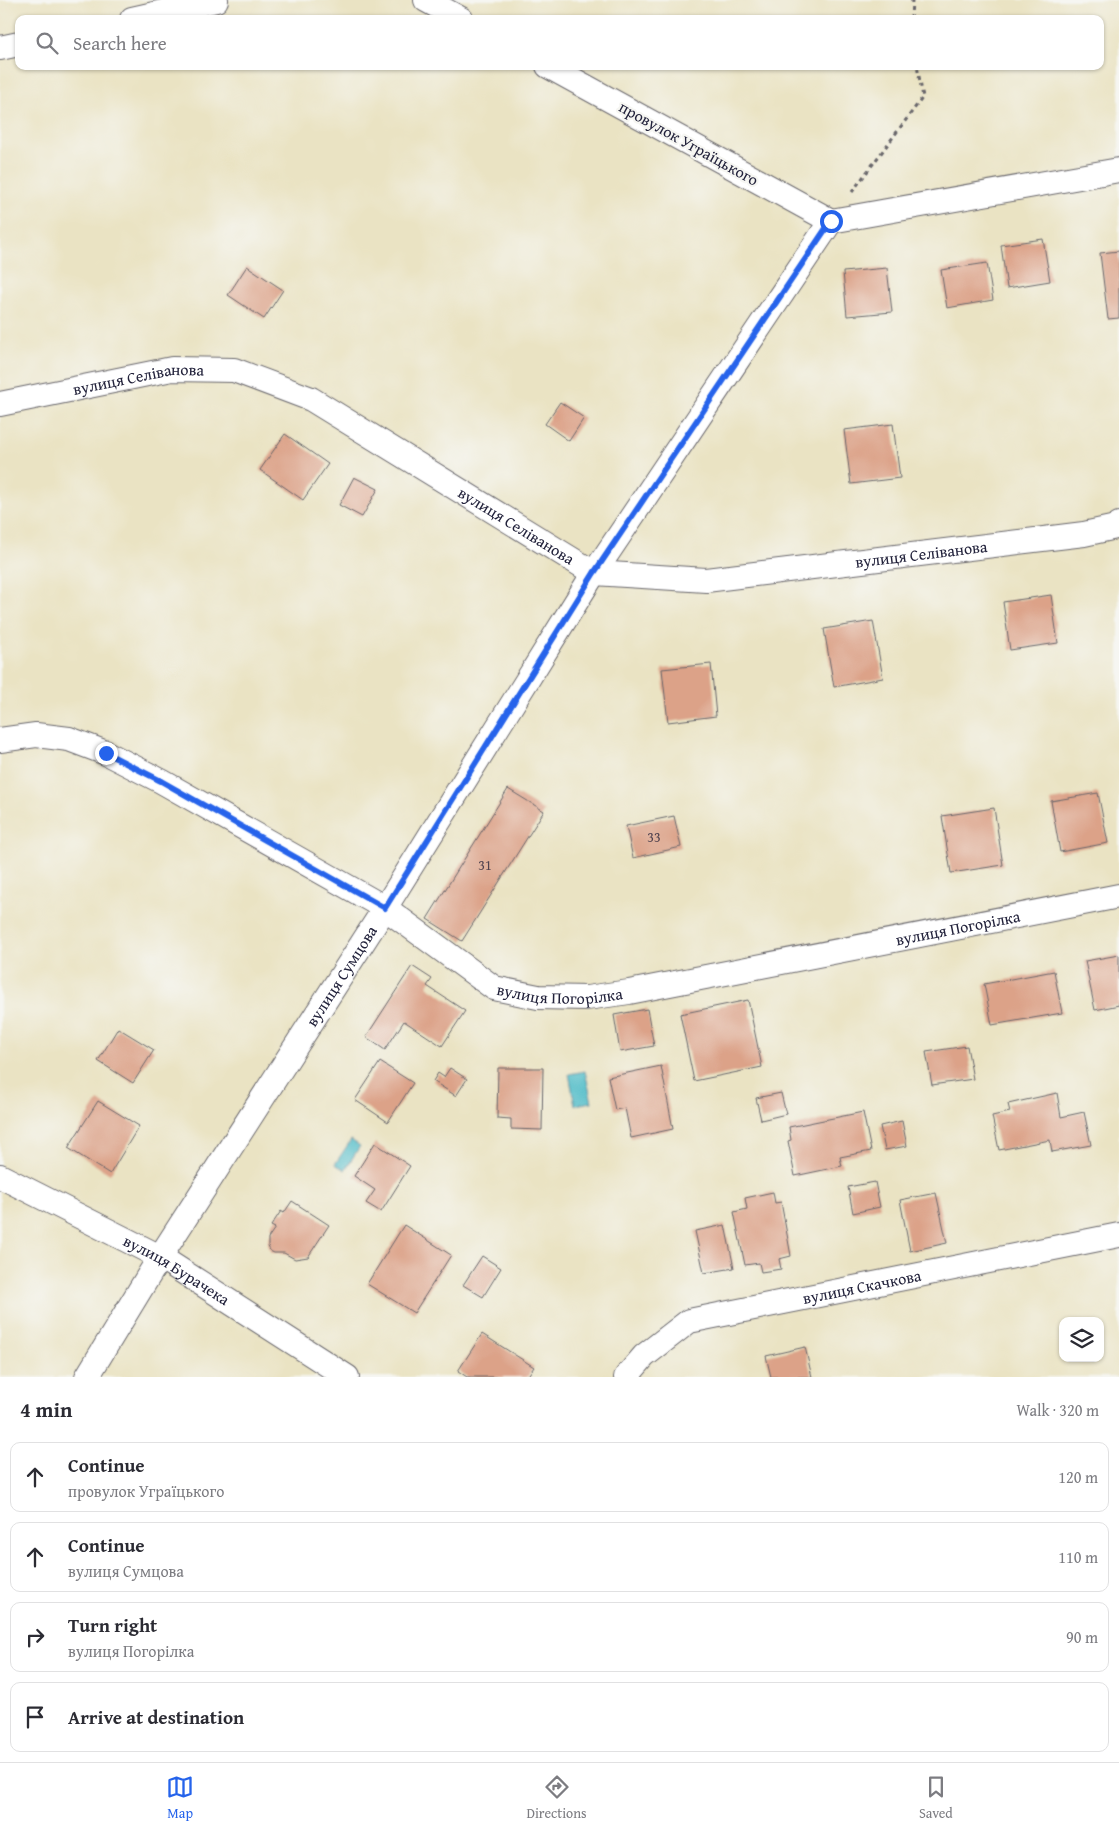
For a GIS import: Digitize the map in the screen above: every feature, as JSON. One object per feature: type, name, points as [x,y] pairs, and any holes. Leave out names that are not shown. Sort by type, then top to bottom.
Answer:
[{"type":"street","points":[[150,15],[216,0]]},
{"type":"street","points":[[426,0],[454,15]]},
{"type":"street","points":[[0,48],[15,45]]},
{"type":"street","name":"провулок Уграїцького","points":[[555,70],[831,221]]},
{"type":"street","points":[[594,573],[831,221],[1119,170]]},
{"type":"street","name":"вулиця Селіванова","points":[[0,404],[172,369],[234,370],[311,400],[594,573],[706,580],[1118,530]]},
{"type":"street","name":"вулиця Сумцова","points":[[87,1377],[160,1257],[385,908],[594,573]]},
{"type":"street","name":"вулиця Погорілка","points":[[0,740],[36,735],[69,739],[106,753],[161,781],[385,908],[494,988],[538,997],[587,998],[629,992],[1119,896]]},
{"type":"street","name":"вулиця Бурачека","points":[[0,1176],[160,1257],[347,1377]]},
{"type":"street","name":"вулиця Скачкова","points":[[626,1377],[644,1356],[689,1321],[1119,1235]]},
{"type":"path","points":[[911,15],[912,0]]},
{"type":"path","points":[[831,221],[923,97],[918,70]]},
{"type":"water","points":[[585,1071],[592,1102],[575,1105],[569,1074]]},
{"type":"water","points":[[351,1140],[360,1146],[345,1170],[335,1164]]},
{"type":"building","points":[[1043,239],[1050,281],[1007,288],[1001,245]]},
{"type":"building","points":[[1119,251],[1119,318],[1108,319],[1100,253]]},
{"type":"building","points":[[987,263],[993,300],[947,308],[941,270]]},
{"type":"building","points":[[247,266],[283,290],[264,319],[228,295]]},
{"type":"building","points":[[887,268],[892,312],[847,316],[843,272]]},
{"type":"building","points":[[560,402],[584,418],[569,441],[545,424]]},
{"type":"building","points":[[893,424],[900,478],[851,484],[844,430]]},
{"type":"building","points":[[285,434],[328,464],[303,500],[260,470]]},
{"type":"building","points":[[354,477],[378,489],[362,517],[339,505]]},
{"type":"building","points":[[1051,595],[1058,643],[1010,650],[1003,602]]},
{"type":"building","points":[[873,621],[883,678],[834,687],[824,629]]},
{"type":"building","points":[[711,664],[716,716],[668,722],[662,669]]},
{"type":"building","points":[[508,789],[544,811],[462,941],[427,919]]},
{"type":"building","points":[[1098,793],[1108,843],[1060,852],[1051,801]]},
{"type":"building","points":[[994,808],[1003,865],[951,873],[942,816]]},
{"type":"building","points":[[674,816],[681,847],[633,858],[626,826]]},
{"type":"building","points":[[1119,955],[1119,1005],[1095,1010],[1085,961]]},
{"type":"building","points":[[412,966],[432,979],[427,986],[465,1011],[442,1046],[404,1021],[385,1050],[366,1037]]},
{"type":"building","points":[[1054,971],[1062,1013],[992,1025],[984,984]]},
{"type":"building","points":[[748,1000],[762,1067],[694,1081],[680,1014]]},
{"type":"building","points":[[647,1009],[654,1046],[620,1052],[614,1015]]},
{"type":"building","points":[[118,1028],[154,1050],[133,1083],[98,1061]]},
{"type":"building","points":[[967,1046],[973,1079],[932,1085],[926,1052]]},
{"type":"building","points":[[380,1062],[413,1083],[388,1122],[355,1100]]},
{"type":"building","points":[[661,1066],[673,1129],[631,1138],[625,1108],[615,1110],[608,1077]]},
{"type":"building","points":[[450,1068],[467,1079],[456,1096],[433,1081],[438,1073],[444,1077]]},
{"type":"building","points":[[498,1068],[543,1068],[542,1130],[511,1129],[511,1119],[497,1118]]},
{"type":"building","points":[[781,1093],[786,1114],[761,1120],[756,1098]]},
{"type":"building","points":[[1057,1093],[1061,1117],[1084,1112],[1091,1145],[1052,1152],[1050,1140],[999,1150],[992,1116],[1010,1112],[1008,1104]]},
{"type":"building","points":[[98,1101],[139,1126],[110,1174],[68,1148]]},
{"type":"building","points":[[863,1112],[871,1151],[840,1157],[842,1166],[795,1176],[788,1141],[791,1140],[789,1127]]},
{"type":"building","points":[[902,1121],[907,1146],[885,1150],[880,1126]]},
{"type":"building","points":[[375,1143],[410,1166],[381,1212],[366,1203],[375,1190],[354,1176]]},
{"type":"building","points":[[875,1182],[880,1207],[853,1213],[848,1187]]},
{"type":"building","points":[[773,1192],[775,1203],[781,1202],[791,1256],[779,1259],[781,1269],[761,1272],[759,1263],[745,1265],[734,1212],[747,1209],[745,1198]]},
{"type":"building","points":[[936,1193],[947,1243],[910,1251],[900,1200]]},
{"type":"building","points":[[292,1201],[329,1225],[308,1257],[295,1259],[284,1253],[274,1253],[270,1251],[268,1246],[268,1238],[275,1228],[271,1226],[281,1211],[284,1213]]},
{"type":"building","points":[[404,1225],[451,1255],[414,1313],[367,1284]]},
{"type":"building","points":[[725,1225],[734,1268],[704,1273],[695,1231]]},
{"type":"building","points":[[482,1256],[501,1268],[483,1297],[463,1285]]},
{"type":"building","points":[[482,1334],[534,1367],[527,1377],[467,1377],[458,1371]]},
{"type":"building","points":[[805,1347],[812,1377],[771,1377],[766,1356]]},
{"type":"route","points":[[106,753],[161,781],[385,908],[594,573],[831,221]]}]
